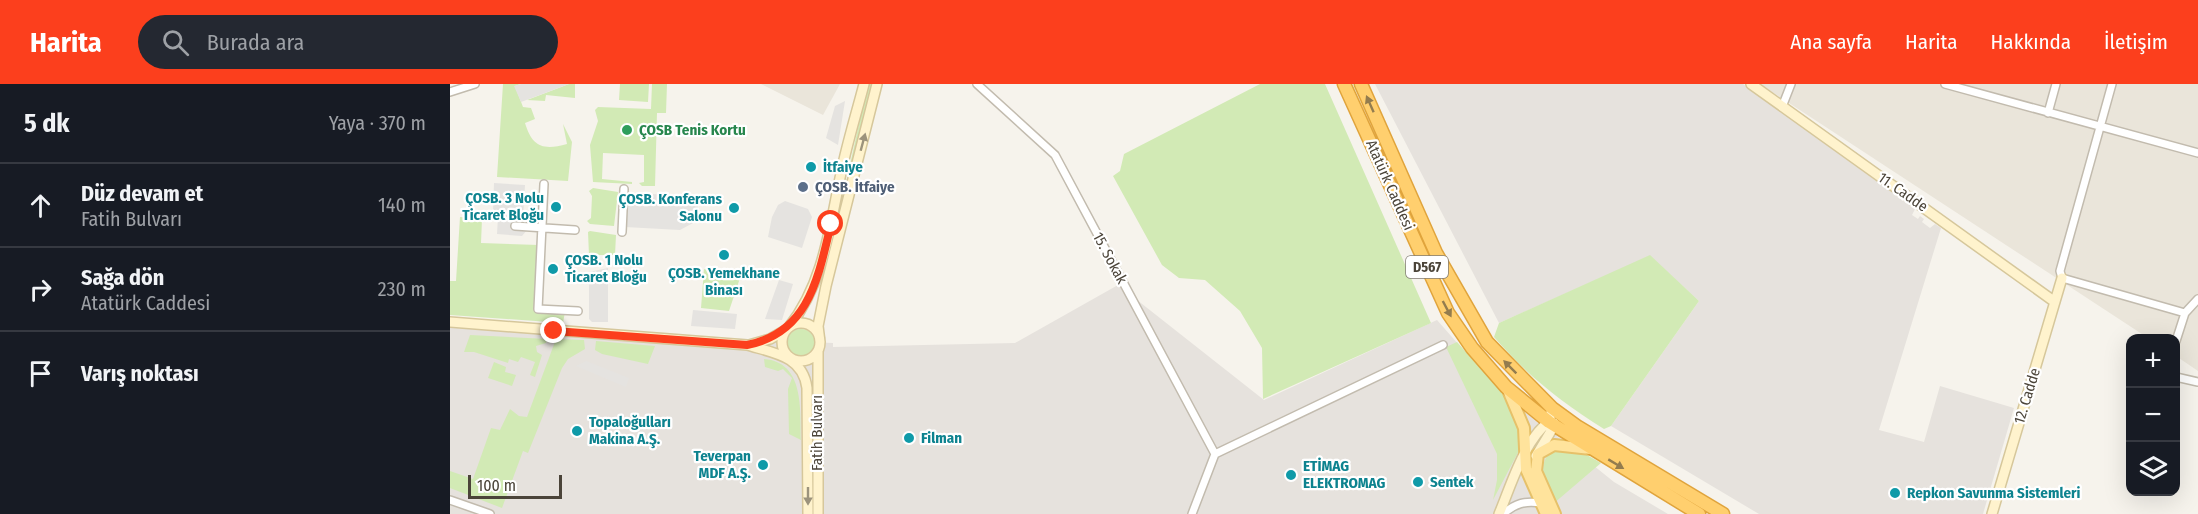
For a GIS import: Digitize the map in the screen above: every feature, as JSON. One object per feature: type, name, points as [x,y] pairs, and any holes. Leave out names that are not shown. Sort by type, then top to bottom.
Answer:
[{"type":"highway","name":"Atatürk Caddesi","points":[[1344,84],[1448,313],[1472,348],[1506,387],[1549,422]]},
{"type":"highway","name":"D567","points":[[1361,84],[1436,253],[1486,342],[1552,408],[1578,427],[1723,514]]},
{"type":"highway","name":"D567","points":[[1549,422],[1699,514]]},
{"type":"main road","points":[[1506,387],[1524,428],[1526,452],[1543,509]]},
{"type":"main road","points":[[1531,470],[1538,454],[1554,445],[1592,449]]},
{"type":"main road","points":[[1531,470],[1555,514]]},
{"type":"street","points":[[450,92],[475,84]]},
{"type":"street","points":[[808,514],[807,388],[803,371],[785,354],[781,345],[787,329],[807,300],[820,271],[843,164],[864,84]]},
{"type":"street","name":"Fatih Bulvarı","points":[[818,514],[818,326],[877,84]]},
{"type":"street","name":"15. Sokak","points":[[977,84],[1055,155],[1215,454]]},
{"type":"street","name":"11. Cadde","points":[[1751,84],[2055,302]]},
{"type":"street","points":[[1782,107],[1791,84]]},
{"type":"street","points":[[1945,84],[2198,153]]},
{"type":"street","points":[[2048,112],[2056,84]]},
{"type":"street","points":[[2112,84],[2060,271],[2062,278],[2185,313]]},
{"type":"street","points":[[544,184],[538,309],[578,311]]},
{"type":"street","points":[[622,232],[624,189]]},
{"type":"street","points":[[515,226],[575,230]]},
{"type":"street","name":"12. Cadde","points":[[1992,514],[2062,278]]},
{"type":"street","points":[[2178,334],[2185,313],[2198,299]]},
{"type":"street","points":[[450,322],[747,345],[774,352],[791,360],[807,361],[819,347],[816,330],[801,323],[770,339],[747,345]]},
{"type":"street","points":[[1192,514],[1215,454],[1443,345]]},
{"type":"street","points":[[2180,378],[2198,382]]},
{"type":"street","points":[[1538,454],[1551,432],[1549,422],[1552,408]]},
{"type":"street","points":[[1501,514],[1515,475],[1540,428],[1549,422],[1578,427]]},
{"type":"street","points":[[1515,475],[1531,470]]},
{"type":"street","points":[[450,500],[490,514]]},
{"type":"street","points":[[1501,514],[1514,504],[1522,502],[1543,509]]},
{"type":"shaded area","points":[[569,84],[521,102],[514,86]]},
{"type":"shaded area","points":[[761,84],[840,84],[823,115]]},
{"type":"shaded area","points":[[1375,84],[1743,84],[1915,209],[1912,215],[1918,219],[1920,216],[1924,219],[1922,222],[1930,228],[1935,224],[1941,228],[1879,430],[1924,442],[1940,386],[2014,408],[1983,514],[1759,514],[1611,426],[1699,301],[1650,256],[1499,323]]},
{"type":"shaded area","points":[[1760,84],[2198,84],[2198,371],[2180,359],[2180,334],[2142,334]]},
{"type":"shaded area","points":[[845,101],[838,145],[826,138],[835,106]]},
{"type":"shaded area","points":[[494,183],[525,185],[523,217],[538,219],[538,230],[527,230],[522,236],[497,234],[498,217],[493,211]]},
{"type":"shaded area","points":[[627,193],[698,196],[698,215],[693,223],[680,230],[625,227]]},
{"type":"shaded area","points":[[785,201],[808,209],[812,217],[802,248],[768,237],[772,217],[778,205]]},
{"type":"shaded area","points":[[608,268],[608,322],[592,322],[589,319],[589,272]]},
{"type":"shaded area","points":[[779,280],[793,284],[782,320],[765,319]]},
{"type":"shaded area","points":[[1118,285],[1264,400],[1437,320],[1496,387],[1614,482],[1668,514],[450,514],[450,325],[833,343],[833,347],[1015,343]]},
{"type":"shaded area","points":[[693,310],[737,314],[735,329],[691,326]]},
{"type":"shaded area","points":[[586,361],[629,378],[626,387],[576,366]]},
{"type":"shaded area","points":[[825,385],[824,507],[820,510],[819,386]]},
{"type":"green space","points":[[503,84],[520,84],[515,86],[523,107],[531,108],[535,119],[525,123],[531,137],[539,145],[551,147],[567,144],[563,124],[572,142],[568,181],[497,177]]},
{"type":"green space","points":[[569,84],[575,84],[575,98],[546,95],[545,101],[527,100]]},
{"type":"green space","points":[[620,84],[649,84],[648,102],[619,100]]},
{"type":"green space","points":[[652,84],[667,84],[666,113],[657,113],[655,186],[642,186],[639,183],[644,182],[644,155],[603,153],[602,179],[632,182],[632,184],[593,182],[590,145],[598,121],[595,110],[598,107],[651,109]]},
{"type":"green space","points":[[868,84],[874,84],[844,191]]},
{"type":"green space","points":[[1260,84],[1325,84],[1431,323],[1263,399],[1262,348],[1240,311],[1205,280],[1179,278],[1162,265],[1113,176],[1120,171],[1124,154]]},
{"type":"green space","points":[[593,188],[618,192],[614,226],[590,224],[587,221],[591,218],[592,196],[589,191]]},
{"type":"green space","points":[[460,217],[482,219],[481,243],[539,245],[537,310],[565,312],[563,323],[450,315],[450,281],[456,281]]},
{"type":"green space","points":[[588,232],[616,235],[615,255],[589,255]]},
{"type":"green space","points":[[1650,255],[1699,301],[1611,426],[1604,429],[1546,388],[1494,337],[1499,323]]},
{"type":"green space","points":[[704,269],[740,278],[729,311],[701,308]]},
{"type":"green space","points":[[801,329],[811,333],[815,343],[811,353],[801,357],[791,353],[787,343],[791,333]]},
{"type":"green space","points":[[470,335],[547,339],[546,343],[536,346],[537,352],[542,355],[535,377],[530,375],[535,362],[521,357],[518,362],[509,359],[508,363],[474,352],[464,352]]},
{"type":"green space","points":[[556,339],[584,340],[585,349],[568,359],[562,368],[528,453],[523,451],[502,508],[450,488],[450,471],[473,479],[491,428],[500,430],[510,409],[519,416],[527,417]]},
{"type":"green space","points":[[596,341],[655,346],[648,364],[602,354],[595,350]]},
{"type":"green space","points":[[1457,342],[1512,404],[1523,443],[1493,500],[1497,480],[1497,454],[1446,347]]},
{"type":"green space","points":[[764,359],[777,362],[787,369],[793,378],[800,402],[801,440],[789,434],[788,389],[792,378],[783,369],[778,371],[765,367]]},
{"type":"green space","points":[[494,362],[506,367],[505,372],[516,375],[512,386],[488,378]]},
{"type":"green space","points":[[1555,448],[1578,450],[1601,463],[1553,504],[1543,467],[1545,460]]},
{"type":"place","name":"ÇOSB Tenis Kortu","points":[[627,130]]},
{"type":"place","name":"İtfaiye","points":[[811,167]]},
{"type":"place","name":"ÇOSB. İtfaiye","points":[[803,187]]},
{"type":"place","name":"ÇOSB. 3 Nolu Ticaret Bloğu","points":[[556,207]]},
{"type":"place","name":"ÇOSB. Konferans Salonu","points":[[734,208]]},
{"type":"place","name":"ÇOSB. Yemekhane Binası","points":[[724,255]]},
{"type":"place","name":"ÇOSB. 1 Nolu Ticaret Bloğu","points":[[553,269]]},
{"type":"place","name":"Topaloğulları Makina A.Ş.","points":[[577,431]]},
{"type":"place","name":"Filman","points":[[909,438]]},
{"type":"place","name":"Teverpan MDF A.Ş.","points":[[763,465]]},
{"type":"place","name":"ETİMAG ELEKTROMAG","points":[[1291,475]]},
{"type":"place","name":"Sentek","points":[[1418,482]]},
{"type":"place","name":"Repkon Savunma Sistemleri","points":[[1895,493]]},
{"type":"route","points":[[554,331],[747,345],[770,339],[789,327],[800,313],[820,271],[831,224]]}]
